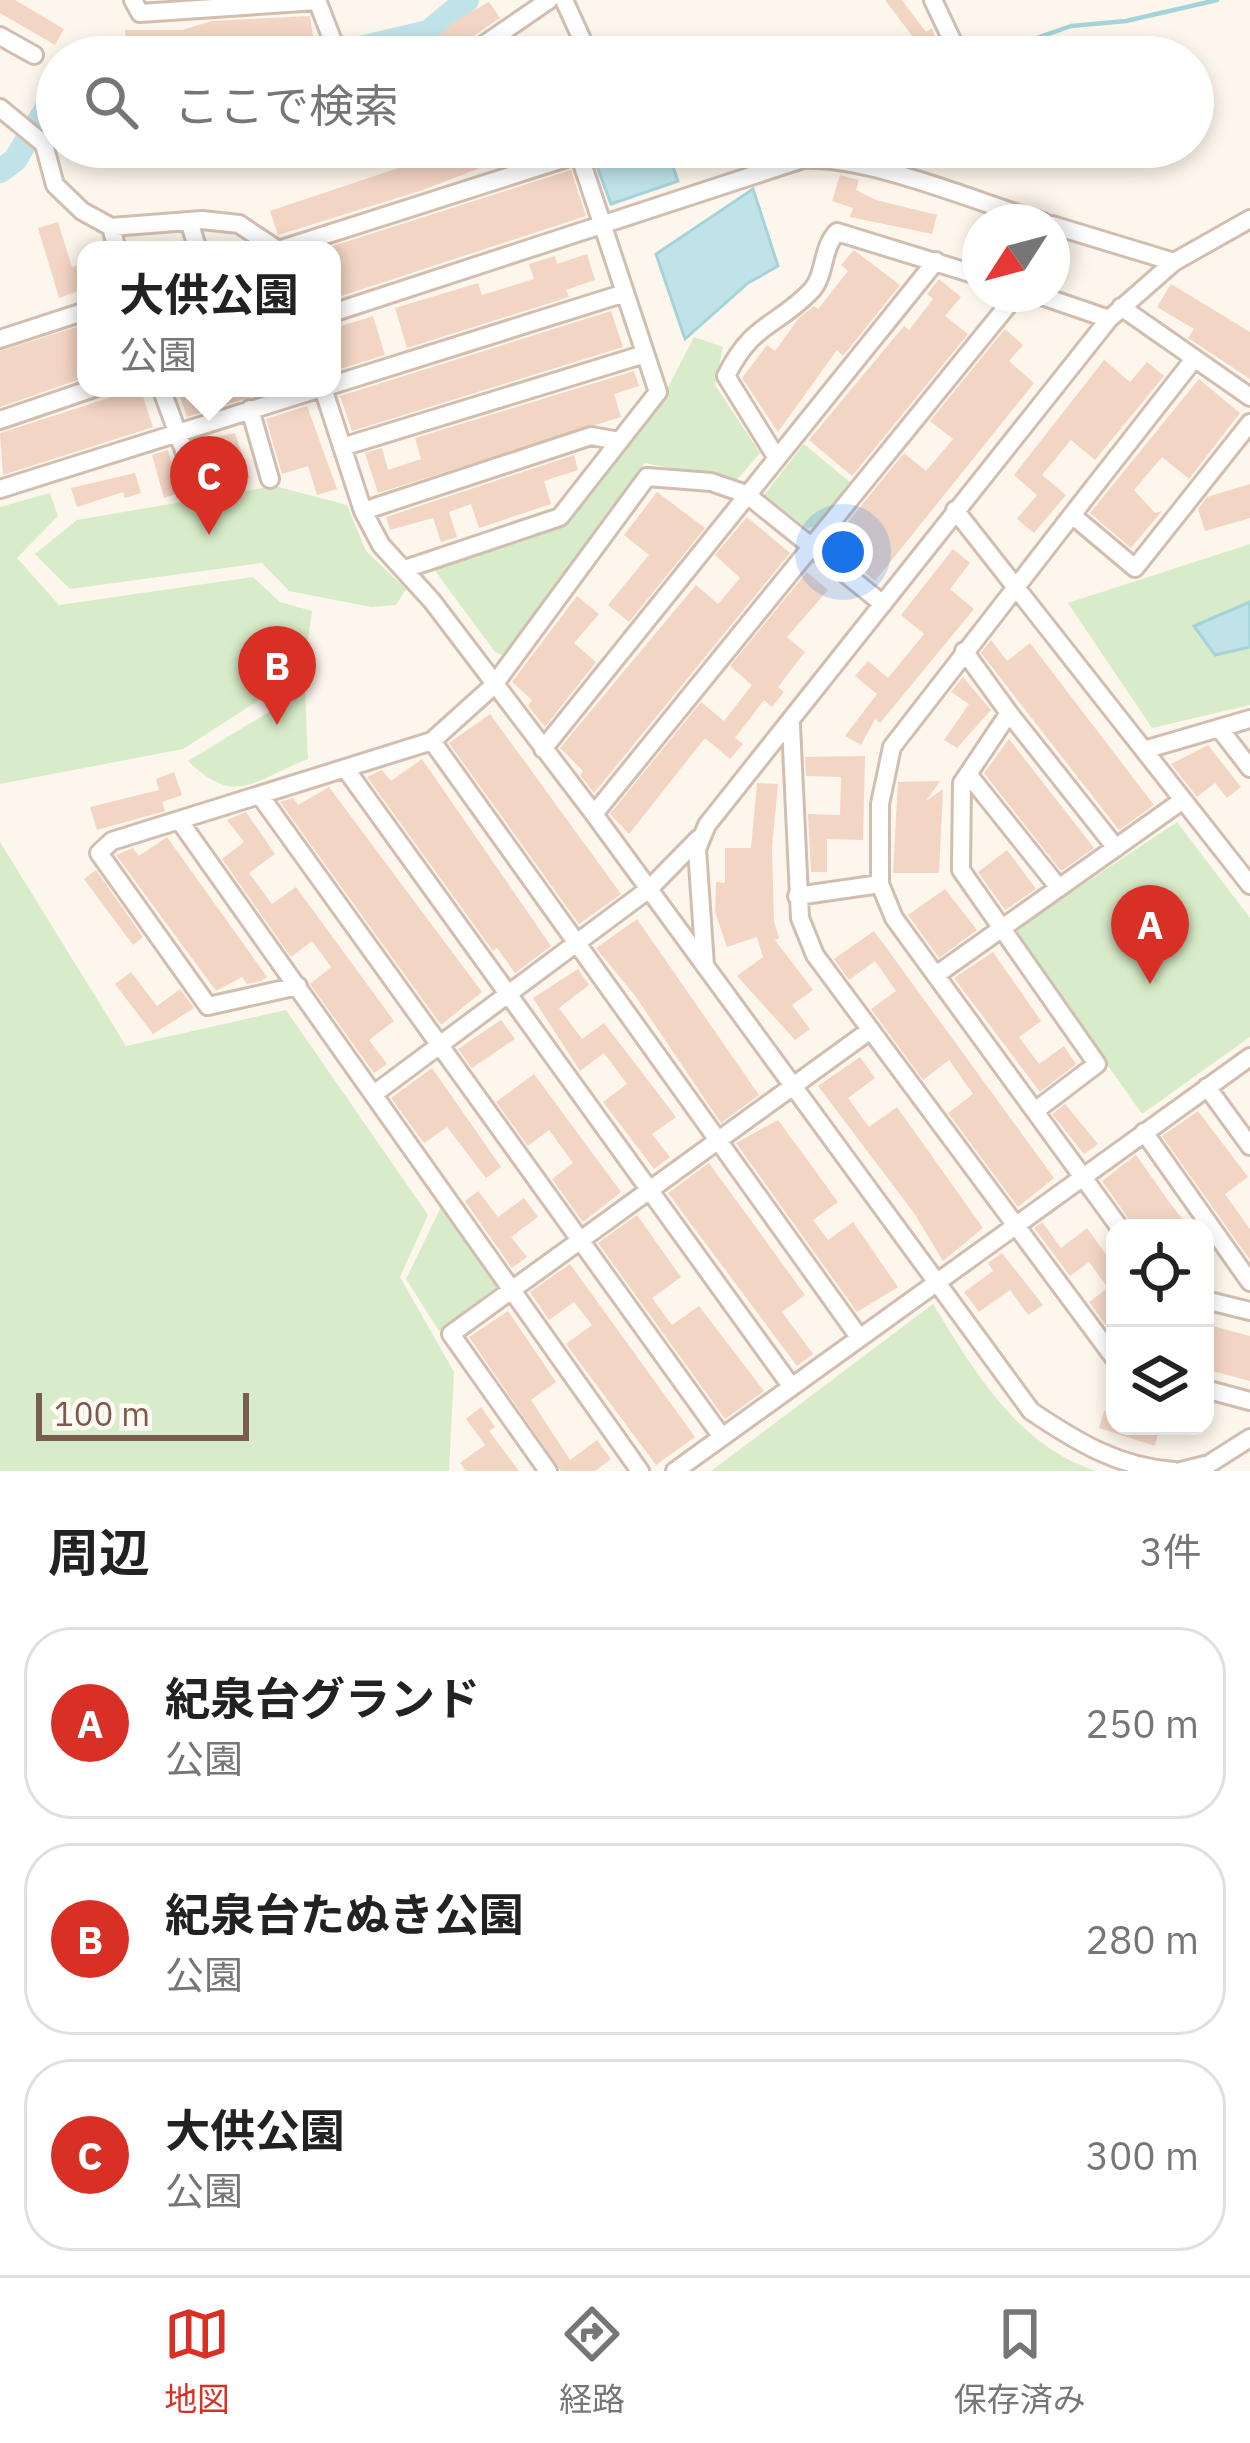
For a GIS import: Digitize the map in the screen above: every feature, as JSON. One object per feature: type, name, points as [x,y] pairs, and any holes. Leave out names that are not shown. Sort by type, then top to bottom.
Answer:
[{"type":"street","points":[[133,0],[140,13],[317,0],[331,36]]},
{"type":"street","points":[[497,36],[549,0]]},
{"type":"street","points":[[564,0],[580,36]]},
{"type":"street","points":[[933,0],[950,36]]},
{"type":"street","points":[[0,36],[34,55]]},
{"type":"street","points":[[6,111],[36,136]]},
{"type":"street","points":[[51,168],[55,185],[82,211],[111,227],[189,221],[239,224],[264,241]]},
{"type":"street","points":[[305,241],[528,168]]},
{"type":"street","points":[[405,569],[560,517],[658,392],[585,168]]},
{"type":"street","points":[[341,310],[772,168]]},
{"type":"street","points":[[861,168],[982,204]]},
{"type":"street","points":[[374,1094],[507,990],[649,889],[700,837],[1115,313],[1174,262],[1250,219]]},
{"type":"street","points":[[189,221],[195,241]]},
{"type":"street","points":[[111,227],[115,241]]},
{"type":"street","points":[[1070,230],[1174,262]]},
{"type":"street","points":[[775,455],[726,376],[742,343],[815,287],[826,244],[837,232],[962,270]]},
{"type":"street","points":[[543,748],[936,261]]},
{"type":"street","points":[[341,382],[625,293]]},
{"type":"street","points":[[1070,302],[1115,313],[1250,397]]},
{"type":"street","points":[[595,814],[1002,312]]},
{"type":"street","points":[[0,339],[77,313]]},
{"type":"street","points":[[342,447],[645,354]]},
{"type":"street","points":[[1113,1219],[895,919],[880,884],[880,803],[892,747],[1014,584],[1194,359]]},
{"type":"street","points":[[0,420],[77,394]]},
{"type":"street","points":[[163,397],[199,491]]},
{"type":"street","points":[[0,489],[291,397]]},
{"type":"street","points":[[325,397],[363,511],[381,545],[405,569],[595,814],[1031,1411],[1086,1449],[1149,1469],[1178,1471],[1209,1464],[1250,1438]]},
{"type":"street","points":[[250,409],[270,479]]},
{"type":"street","points":[[1072,515],[1135,568],[1250,423]]},
{"type":"street","points":[[363,511],[591,436],[619,441]]},
{"type":"street","points":[[298,986],[208,1006],[99,853],[112,841],[432,741],[493,686],[647,477],[712,482],[746,494],[883,604]]},
{"type":"street","points":[[956,510],[1250,885]]},
{"type":"street","points":[[964,651],[1116,848]]},
{"type":"street","points":[[1009,713],[962,783],[961,870],[1097,1064],[1035,1111]]},
{"type":"street","points":[[1144,750],[1250,719]]},
{"type":"street","points":[[790,725],[797,896],[815,955],[1106,1347]]},
{"type":"street","points":[[1219,728],[1250,768]]},
{"type":"street","points":[[432,741],[859,1337]]},
{"type":"street","points":[[346,768],[790,1386]]},
{"type":"street","points":[[968,775],[1059,888]]},
{"type":"street","points":[[261,797],[722,1438]]},
{"type":"street","points":[[936,975],[1183,800]]},
{"type":"street","points":[[181,823],[640,1471]]},
{"type":"street","points":[[700,837],[705,966]]},
{"type":"street","points":[[797,896],[880,884]]},
{"type":"street","points":[[548,1471],[451,1334],[869,1031]]},
{"type":"street","points":[[675,1471],[1250,1057]]},
{"type":"street","points":[[1207,1087],[1248,1140]]},
{"type":"street","points":[[1144,1132],[1250,1282]]},
{"type":"street","points":[[1214,1302],[1250,1311]]},
{"type":"street","points":[[1214,1391],[1250,1401]]},
{"type":"green space","points":[[694,337],[723,347],[715,385],[760,453],[736,481],[645,463],[506,657],[495,652],[433,568],[561,522],[664,395]]},
{"type":"green space","points":[[804,444],[851,483],[818,526],[807,528],[764,495]]},
{"type":"green space","points":[[275,486],[347,505],[366,551],[406,589],[396,605],[371,607],[289,591],[262,563],[70,589],[35,554],[77,520]]},
{"type":"green space","points":[[50,493],[58,516],[17,558],[59,605],[253,577],[280,602],[312,611],[304,671],[183,749],[0,784],[0,507]]},
{"type":"green space","points":[[1250,544],[1250,602],[1195,627],[1215,654],[1250,647],[1250,705],[1152,728],[1068,603]]},
{"type":"green space","points":[[305,690],[308,759],[245,786],[219,783],[188,761]]},
{"type":"green space","points":[[1177,822],[1250,918],[1250,1037],[1142,1114],[1013,931]]},
{"type":"green space","points":[[0,842],[126,1046],[286,1010],[428,1215],[400,1277],[454,1372],[449,1471],[0,1471]]},
{"type":"green space","points":[[442,1205],[497,1281],[495,1292],[439,1331],[406,1279]]},
{"type":"green space","points":[[933,1304],[982,1379],[1021,1425],[1068,1460],[1096,1471],[711,1471]]},
{"type":"water","points":[[598,168],[673,168],[678,181],[611,204]]},
{"type":"water","points":[[753,189],[778,266],[748,283],[685,339],[656,254]]},
{"type":"water","points":[[1250,602],[1250,647],[1215,655],[1194,626]]},
{"type":"building","points":[[0,0],[15,0],[64,29],[60,36],[40,36],[0,13]]},
{"type":"building","points":[[885,0],[902,0],[926,32],[932,28],[934,36],[912,36]]},
{"type":"building","points":[[489,2],[500,18],[474,36],[438,36]]},
{"type":"building","points":[[310,16],[313,36],[126,36],[125,30],[182,30],[212,21]]},
{"type":"building","points":[[398,168],[480,168],[278,235],[270,211]]},
{"type":"building","points":[[571,170],[586,216],[341,296],[341,243]]},
{"type":"building","points":[[840,175],[859,180],[856,190],[876,200],[937,215],[932,234],[850,217],[853,208],[832,201]]},
{"type":"building","points":[[58,222],[72,267],[77,266],[77,291],[59,298],[38,228]]},
{"type":"building","points":[[854,250],[900,285],[843,356],[837,350],[778,432],[742,378],[767,345],[775,351],[799,318],[814,306],[818,309],[848,271],[841,265]]},
{"type":"building","points":[[587,254],[595,280],[566,290],[569,297],[407,348],[395,308],[478,283],[482,295],[534,279],[529,264],[555,256],[557,264]]},
{"type":"building","points":[[939,279],[961,297],[945,316],[968,334],[852,476],[809,440],[904,326],[909,330],[933,299],[927,294]]},
{"type":"building","points":[[1171,284],[1250,332],[1250,379],[1188,338],[1194,329],[1157,307]]},
{"type":"building","points":[[611,311],[623,347],[352,431],[341,396]]},
{"type":"building","points":[[373,316],[385,355],[341,369],[341,326]]},
{"type":"building","points":[[77,327],[77,380],[0,407],[0,351]]},
{"type":"building","points":[[1005,329],[1023,345],[1009,361],[1034,383],[875,581],[831,543],[904,453],[926,471],[953,439],[930,421]]},
{"type":"building","points":[[1104,360],[1130,382],[1147,362],[1164,376],[1095,460],[1071,440],[1042,475],[1066,495],[1034,533],[1017,519],[1037,495],[1014,475]]},
{"type":"building","points":[[634,371],[639,386],[614,394],[621,417],[378,493],[365,453],[382,448],[388,470],[421,459],[415,438]]},
{"type":"building","points":[[1199,379],[1240,413],[1189,479],[1162,457],[1134,490],[1155,513],[1162,511],[1131,548],[1090,513]]},
{"type":"building","points":[[112,397],[143,397],[153,427],[3,475],[0,433]]},
{"type":"building","points":[[180,397],[250,397],[187,417]]},
{"type":"building","points":[[307,406],[337,489],[317,495],[308,466],[282,474],[266,419]]},
{"type":"building","points":[[235,433],[250,478],[211,486],[194,441]]},
{"type":"building","points":[[168,450],[180,493],[164,498],[152,455]]},
{"type":"building","points":[[574,455],[578,470],[544,481],[551,504],[479,528],[471,504],[449,512],[457,537],[441,542],[433,518],[390,530],[386,517]]},
{"type":"building","points":[[135,473],[141,493],[125,498],[123,492],[77,507],[71,488]]},
{"type":"building","points":[[1250,484],[1250,518],[1205,531],[1198,509],[1207,497]]},
{"type":"building","points":[[657,492],[705,528],[629,622],[608,605],[649,555],[624,535]]},
{"type":"building","points":[[747,517],[790,553],[594,793],[580,775],[583,771],[560,748],[696,585],[718,604],[740,578],[715,555]]},
{"type":"building","points":[[953,549],[970,563],[950,589],[974,609],[880,723],[875,719],[861,745],[845,736],[877,694],[855,676],[868,661],[888,678],[924,634],[901,615]]},
{"type":"building","points":[[807,572],[828,590],[787,637],[805,652],[778,687],[784,692],[772,707],[764,700],[735,738],[743,744],[730,759],[705,738],[629,834],[610,814],[701,702],[724,721],[752,685],[730,666]]},
{"type":"building","points":[[577,596],[599,614],[574,643],[596,662],[545,727],[528,706],[532,700],[512,682]]},
{"type":"building","points":[[991,640],[1007,661],[1030,643],[1154,805],[1119,830],[981,653]]},
{"type":"building","points":[[963,677],[991,710],[957,748],[944,740],[969,704],[951,692]]},
{"type":"building","points":[[490,714],[621,894],[579,924],[449,743]]},
{"type":"building","points":[[1009,739],[1094,848],[1061,871],[984,773]]},
{"type":"building","points":[[1208,745],[1241,787],[1227,798],[1215,783],[1197,797],[1171,764]]},
{"type":"building","points":[[865,756],[863,840],[827,839],[827,872],[811,872],[808,814],[840,815],[841,777],[806,776],[805,757]]},
{"type":"building","points":[[422,759],[551,946],[515,973],[497,948],[493,951],[367,777],[382,770],[391,781]]},
{"type":"building","points":[[174,772],[182,795],[162,802],[165,811],[97,830],[90,807],[159,790],[156,779]]},
{"type":"building","points":[[940,781],[926,801],[943,789],[939,873],[893,873],[898,782]]},
{"type":"building","points":[[757,783],[778,784],[772,848],[774,921],[779,938],[775,940],[813,990],[792,1005],[810,1029],[795,1040],[737,976],[763,957],[757,937],[727,947],[715,912],[716,882],[725,883],[725,848],[751,848]]},
{"type":"building","points":[[329,787],[482,992],[441,1025],[280,802],[293,798],[298,805]]},
{"type":"building","points":[[246,812],[275,854],[249,873],[272,904],[296,887],[394,1021],[369,1040],[387,1064],[374,1073],[310,984],[331,967],[312,941],[291,957],[222,859],[244,842],[227,820]]},
{"type":"building","points":[[167,837],[267,977],[247,984],[242,977],[216,991],[116,855],[133,848],[139,856]]},
{"type":"building","points":[[1007,850],[1036,889],[1005,910],[978,872]]},
{"type":"building","points":[[96,870],[143,937],[133,945],[84,879]]},
{"type":"building","points":[[945,889],[977,930],[939,958],[908,915]]},
{"type":"building","points":[[637,919],[759,1095],[721,1123],[636,997],[596,948]]},
{"type":"building","points":[[874,931],[1054,1178],[1018,1207],[948,1113],[973,1094],[949,1060],[923,1080],[871,1009],[896,991],[875,961],[849,980],[834,959]]},
{"type":"building","points":[[993,952],[1041,1021],[1019,1037],[1039,1064],[1064,1046],[1076,1064],[1040,1092],[954,978]]},
{"type":"building","points":[[578,969],[589,985],[559,1008],[582,1039],[604,1023],[676,1117],[652,1134],[670,1157],[654,1169],[603,1102],[627,1084],[604,1053],[580,1071],[533,998]]},
{"type":"building","points":[[131,972],[157,1006],[180,989],[194,1008],[153,1034],[115,984]]},
{"type":"building","points":[[501,1020],[515,1039],[472,1068],[458,1049]]},
{"type":"building","points":[[860,1057],[875,1078],[848,1098],[869,1127],[897,1107],[983,1228],[943,1261],[914,1213],[818,1086]]},
{"type":"building","points":[[432,1068],[501,1167],[486,1178],[447,1127],[424,1143],[391,1098]]},
{"type":"building","points":[[534,1074],[621,1192],[583,1222],[552,1179],[573,1163],[549,1130],[528,1146],[496,1102]]},
{"type":"building","points":[[1065,1104],[1098,1144],[1084,1154],[1052,1114]]},
{"type":"building","points":[[1198,1111],[1248,1177],[1225,1194],[1250,1229],[1250,1260],[1162,1136]]},
{"type":"building","points":[[778,1120],[838,1202],[813,1220],[828,1240],[853,1222],[898,1287],[857,1312],[736,1143]]},
{"type":"building","points":[[1136,1155],[1182,1219],[1129,1219],[1102,1181]]},
{"type":"building","points":[[709,1163],[805,1295],[782,1312],[813,1354],[797,1366],[668,1193]]},
{"type":"building","points":[[478,1191],[498,1217],[524,1198],[538,1217],[511,1237],[527,1257],[512,1268],[465,1201]]},
{"type":"building","points":[[637,1215],[681,1277],[652,1298],[672,1325],[699,1306],[764,1391],[725,1419],[598,1243]]},
{"type":"building","points":[[1042,1222],[1061,1248],[1087,1228],[1106,1254],[1106,1285],[1089,1262],[1070,1276],[1034,1228]]},
{"type":"building","points":[[1002,1253],[1043,1305],[1028,1315],[1010,1290],[979,1312],[964,1292],[993,1271],[988,1263]]},
{"type":"building","points":[[570,1264],[695,1437],[656,1465],[566,1344],[592,1325],[574,1302],[549,1320],[530,1292]]},
{"type":"building","points":[[1106,1289],[1106,1326],[1089,1302]]},
{"type":"building","points":[[508,1311],[556,1382],[531,1400],[570,1460],[597,1440],[611,1459],[595,1471],[561,1471],[469,1337]]},
{"type":"building","points":[[1214,1326],[1250,1336],[1250,1381],[1214,1371]]},
{"type":"building","points":[[481,1407],[495,1427],[489,1431],[519,1471],[466,1471],[460,1463],[485,1445],[466,1419]]},
{"type":"building","points":[[1121,1435],[1158,1435],[1155,1446]]},
{"type":"waterway","points":[[411,36],[428,32],[467,0]]},
{"type":"waterway","points":[[1042,36],[1071,26],[1126,21],[1217,0]]},
{"type":"waterway","points":[[0,171],[15,160],[36,126]]},
{"type":"place","name":"大供公園","points":[[209,535]]},
{"type":"place","name":"紀泉台たぬき公園","points":[[277,725]]},
{"type":"place","name":"紀泉台グランド","points":[[1150,984]]}]
